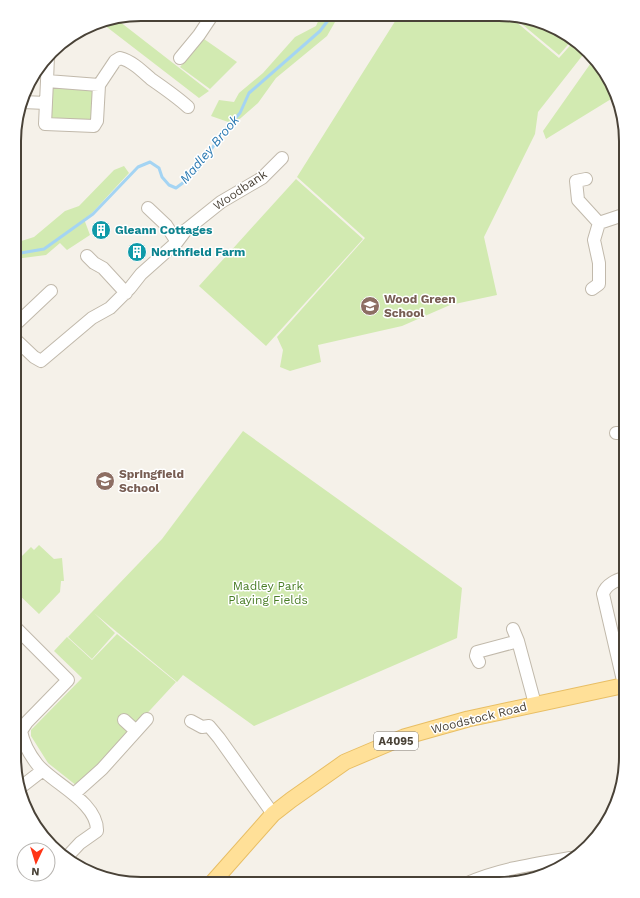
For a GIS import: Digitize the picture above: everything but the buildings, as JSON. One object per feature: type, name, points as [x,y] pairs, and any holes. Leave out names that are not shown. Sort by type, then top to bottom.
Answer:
[{"type":"main road","name":"Woodstock Road","points":[[217,877],[273,814],[327,774],[353,758],[404,737],[468,719],[619,686]]},
{"type":"street","points":[[180,58],[208,21]]},
{"type":"street","points":[[48,66],[45,124],[94,126],[97,121],[99,85],[116,61],[120,58],[135,66],[188,107]]},
{"type":"street","points":[[47,81],[99,85]]},
{"type":"street","points":[[27,102],[46,102]]},
{"type":"street","name":"Woodbank","points":[[21,345],[34,357],[41,361],[92,318],[110,308],[126,293],[141,274],[178,242],[186,230],[221,202],[262,178],[282,158]]},
{"type":"street","points":[[576,178],[578,200],[599,223]]},
{"type":"street","points":[[148,208],[166,225],[178,242]]},
{"type":"street","points":[[599,223],[619,216]]},
{"type":"street","points":[[599,223],[594,240],[599,263],[600,287]]},
{"type":"street","points":[[87,256],[94,263],[103,268],[126,293]]},
{"type":"street","points":[[21,319],[51,291]]},
{"type":"street","points":[[619,579],[604,589],[603,594],[619,660]]},
{"type":"street","name":"Woodstock Road","points":[[513,629],[518,640],[535,704]]},
{"type":"street","points":[[21,633],[68,680],[27,722],[21,731],[29,750],[38,764],[74,794],[92,814],[97,824],[97,831],[80,843],[70,853]]},
{"type":"street","points":[[479,662],[476,656],[477,652],[518,640]]},
{"type":"street","points":[[74,794],[102,769],[147,719]]},
{"type":"street","points":[[124,720],[136,731]]},
{"type":"street","points":[[191,721],[202,727],[209,726],[220,738],[273,814]]},
{"type":"street","points":[[24,784],[44,770]]},
{"type":"street","points":[[482,877],[508,869],[562,859]]},
{"type":"green space","points":[[318,21],[336,21],[327,36],[276,78],[258,103],[234,124],[211,116],[219,100],[234,102],[239,93],[263,73],[295,37],[316,26]]},
{"type":"green space","points":[[395,21],[517,22],[559,58],[571,45],[582,55],[538,112],[535,134],[484,237],[497,295],[450,305],[402,326],[318,345],[321,362],[290,371],[280,367],[283,350],[277,337],[365,238],[297,177]]},
{"type":"green space","points":[[121,23],[209,91],[199,98],[106,26]]},
{"type":"green space","points":[[520,23],[538,27],[552,33],[569,44],[559,55]]},
{"type":"green space","points":[[204,39],[237,62],[210,89],[180,67]]},
{"type":"green space","points":[[590,64],[599,74],[611,99],[546,139],[543,131]]},
{"type":"green space","points":[[51,86],[94,89],[91,122],[54,120],[50,116]]},
{"type":"green space","points":[[124,166],[129,173],[92,213],[84,219],[90,235],[67,250],[60,243],[46,255],[21,258],[21,241],[34,237],[65,211],[79,206],[114,170]]},
{"type":"green space","points":[[296,179],[363,239],[266,346],[199,286]]},
{"type":"green space","name":"Madley Park Playing Fields","points":[[243,431],[462,588],[457,638],[254,726],[183,675],[177,682],[94,613],[115,633],[92,659],[68,637],[162,539]]},
{"type":"green space","points":[[39,545],[54,559],[62,558],[64,581],[61,581],[60,592],[39,614],[21,597],[21,557],[31,547],[34,550]]},
{"type":"green space","points":[[117,634],[176,682],[92,773],[77,786],[48,763],[31,736],[31,730],[82,678],[54,651],[67,637],[92,660]]},
{"type":"waterway","name":"Madley Brook","points":[[21,253],[44,249],[93,214],[138,167],[150,162],[159,168],[162,177],[169,185],[176,188],[184,182],[199,168],[222,133],[240,113],[249,93],[320,31],[328,21]]},
{"type":"place","name":"Gleann Cottages","points":[[101,230]]},
{"type":"place","name":"Northfield Farm","points":[[137,252]]},
{"type":"place","name":"Wood Green School","points":[[370,306]]},
{"type":"place","name":"Springfield School","points":[[105,481]]}]
